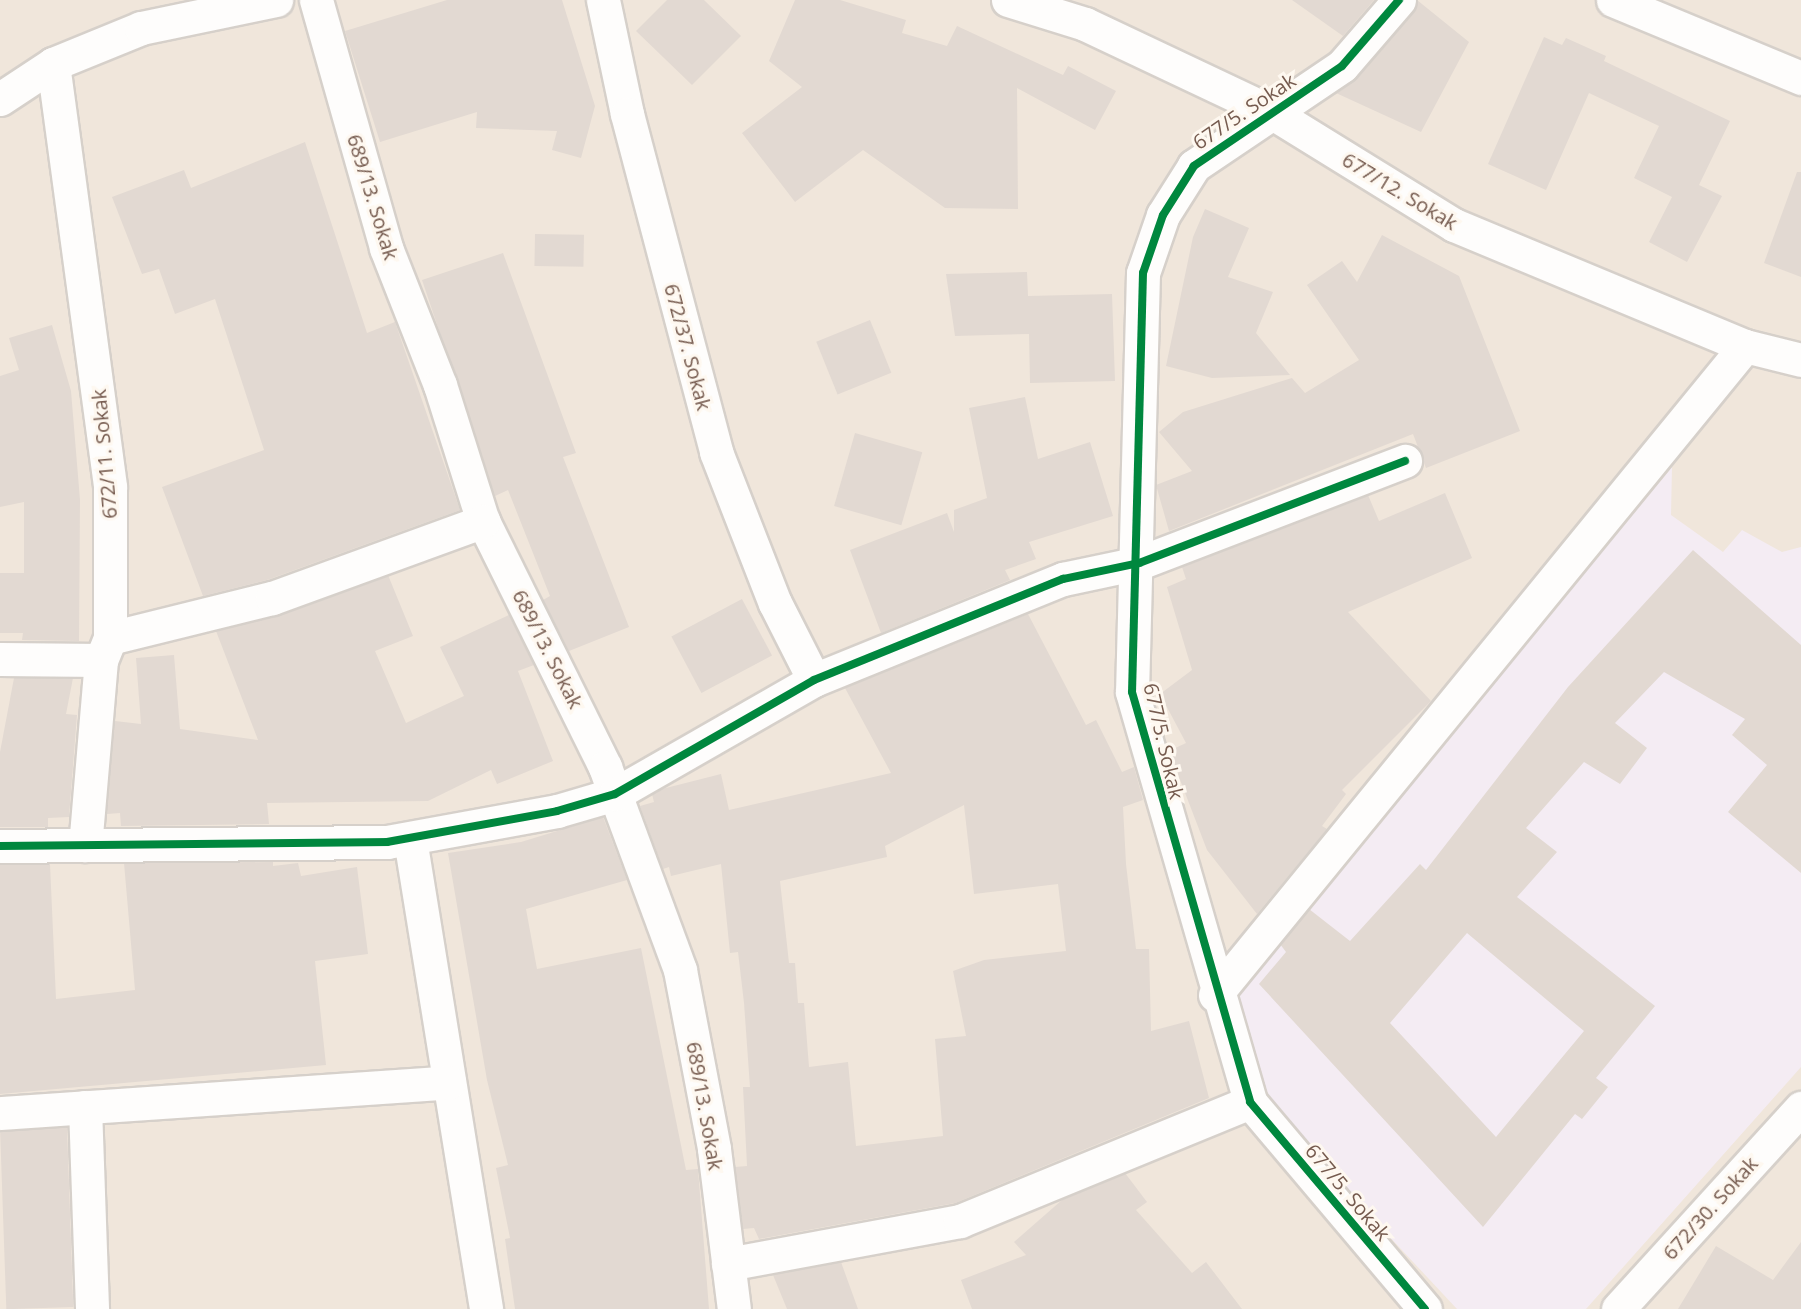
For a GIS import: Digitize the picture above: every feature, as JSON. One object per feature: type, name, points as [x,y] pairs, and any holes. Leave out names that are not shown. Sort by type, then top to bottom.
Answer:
[{"type":"street","points":[[0,99],[53,64],[141,28],[276,0]]},
{"type":"street","name":"689/13. Sokak","points":[[316,0],[386,248],[440,385],[483,521],[569,688],[615,794],[680,970],[714,1149],[734,1309]]},
{"type":"street","name":"672/37. Sokak","points":[[603,0],[627,114],[716,452],[775,603],[814,680]]},
{"type":"street","name":"677/12. Sokak","points":[[1008,0],[1085,24],[1271,112],[1454,225],[1745,346],[1801,360]]},
{"type":"street","name":"677/5. Sokak","points":[[1399,0],[1342,66],[1194,166],[1162,215],[1143,273],[1139,563],[1132,692],[1215,995],[1250,1102],[1425,1309]]},
{"type":"street","points":[[1614,0],[1661,9],[1801,78]]},
{"type":"street","name":"672/11. Sokak","points":[[53,64],[110,487],[106,649],[85,845]]},
{"type":"street","points":[[1215,995],[1745,346]]},
{"type":"street","points":[[0,846],[410,839],[498,825],[615,794],[814,680],[1064,579],[1139,563],[1405,461]]},
{"type":"street","points":[[0,658],[106,649],[272,597],[483,521]]},
{"type":"street","points":[[410,839],[486,1309]]},
{"type":"street","points":[[0,1113],[449,1082]]},
{"type":"street","points":[[728,1264],[960,1221],[1250,1102]]},
{"type":"street","points":[[85,1107],[92,1309]]},
{"type":"street","name":"672/30. Sokak","points":[[1618,1309],[1801,1108]]},
{"type":"shaded area","points":[[0,0],[1801,0],[1801,1309],[0,1309]]},
{"type":"shaded area","points":[[1672,467],[1671,515],[1723,552],[1742,530],[1782,552],[1801,547],[1801,1067],[1586,1309],[1457,1309],[1270,1109],[1238,992]]},
{"type":"building","points":[[447,0],[562,0],[595,106],[581,158],[552,150],[557,131],[476,128],[477,112],[380,142],[345,31]]},
{"type":"building","points":[[667,0],[704,0],[741,36],[692,85],[636,31]]},
{"type":"building","points":[[795,0],[840,0],[906,20],[902,33],[947,46],[957,26],[1063,75],[1068,66],[1116,91],[1095,130],[1017,88],[1018,209],[945,208],[863,150],[795,202],[742,133],[802,87],[769,61]]},
{"type":"building","points":[[1292,0],[1374,0],[1343,36]]},
{"type":"building","points":[[1417,0],[1469,42],[1421,132],[1336,93],[1356,78],[1413,12]]},
{"type":"building","points":[[1544,37],[1562,45],[1566,38],[1606,56],[1604,61],[1730,121],[1699,185],[1722,196],[1687,262],[1649,242],[1672,197],[1634,178],[1659,126],[1589,93],[1546,190],[1488,164]]},
{"type":"building","points":[[305,142],[367,333],[395,322],[460,510],[267,580],[203,596],[162,487],[264,450],[215,299],[175,314],[159,269],[142,274],[112,197],[184,170],[191,188]]},
{"type":"building","points":[[1797,172],[1801,172],[1801,277],[1764,263]]},
{"type":"building","points":[[1205,209],[1249,228],[1228,277],[1273,292],[1256,333],[1290,375],[1212,378],[1166,366],[1193,237]]},
{"type":"building","points":[[535,234],[584,235],[583,267],[534,266]]},
{"type":"building","points":[[1382,235],[1459,276],[1520,431],[1426,468],[1413,434],[1169,531],[1156,485],[1192,471],[1159,432],[1183,412],[1292,378],[1305,393],[1359,360],[1307,285],[1342,261],[1357,282]]},
{"type":"building","points":[[503,253],[576,453],[563,457],[629,627],[569,651],[543,600],[550,596],[508,490],[495,496],[422,280]]},
{"type":"building","points":[[1027,272],[1028,296],[1112,294],[1115,381],[1030,383],[1029,334],[955,336],[946,274]]},
{"type":"building","points":[[870,320],[891,373],[838,395],[816,342]]},
{"type":"building","points":[[52,325],[71,391],[80,500],[79,641],[22,640],[23,633],[0,633],[0,573],[24,573],[24,502],[0,507],[0,376],[19,370],[9,338]]},
{"type":"building","points":[[1025,397],[1038,459],[1090,442],[1113,516],[1029,542],[1036,559],[1005,570],[1010,580],[881,633],[850,550],[947,513],[954,532],[954,510],[987,498],[969,408]]},
{"type":"building","points":[[855,433],[922,452],[901,525],[834,506]]},
{"type":"building","points":[[1445,493],[1472,558],[1348,612],[1431,701],[1342,790],[1346,794],[1322,826],[1327,829],[1257,914],[1207,850],[1169,751],[1186,743],[1160,694],[1192,670],[1167,587],[1186,579],[1182,567],[1368,495],[1379,521]]},
{"type":"building","points":[[1693,550],[1801,645],[1801,873],[1728,812],[1767,765],[1732,735],[1745,719],[1664,672],[1615,723],[1647,748],[1620,784],[1584,762],[1526,828],[1557,852],[1517,897],[1655,1006],[1596,1078],[1608,1087],[1582,1119],[1575,1114],[1483,1227],[1259,984],[1286,952],[1280,944],[1309,909],[1350,941],[1420,864],[1426,870],[1568,687]],"holes":[[[1467,933],[1584,1031],[1496,1137],[1390,1023]]]},
{"type":"building","points":[[388,575],[413,636],[375,651],[406,723],[464,696],[440,647],[509,615],[534,665],[518,671],[553,761],[497,784],[491,770],[428,801],[267,803],[269,824],[121,826],[120,813],[107,814],[115,721],[141,724],[136,658],[174,655],[180,729],[258,740],[216,631],[278,616]]},
{"type":"building","points":[[742,599],[772,656],[701,693],[671,637]]},
{"type":"building","points":[[1028,614],[1086,725],[1096,720],[1122,772],[1134,767],[1143,800],[1123,807],[1126,864],[1136,949],[1149,949],[1151,1031],[1189,1021],[1209,1098],[955,1203],[759,1239],[754,1228],[743,1229],[735,1167],[747,1166],[743,1087],[750,1087],[738,952],[730,953],[721,864],[671,876],[669,867],[663,869],[640,806],[654,802],[652,794],[662,789],[721,774],[729,810],[891,773],[845,688]],"holes":[[[964,805],[974,894],[1058,884],[1066,951],[984,960],[953,971],[966,1036],[935,1039],[943,1136],[856,1146],[848,1062],[809,1067],[804,1003],[798,1003],[795,963],[789,963],[780,881],[887,857],[885,846]]]},
{"type":"building","points":[[14,678],[73,678],[66,714],[77,715],[69,817],[48,818],[48,827],[0,827],[0,752]]},
{"type":"building","points":[[603,817],[627,880],[526,909],[537,969],[641,948],[686,1170],[698,1169],[709,1309],[515,1309],[505,1239],[510,1238],[496,1168],[508,1165],[487,1080],[448,853],[521,842]]},
{"type":"building","points":[[273,862],[273,866],[298,863],[301,876],[357,867],[368,954],[315,961],[326,1065],[0,1094],[0,865],[50,864],[56,999],[135,990],[124,863]]},
{"type":"building","points":[[67,1127],[73,1307],[6,1309],[0,1129]]},
{"type":"building","points":[[1125,1173],[1147,1202],[1136,1210],[1192,1273],[1206,1262],[1242,1309],[972,1309],[961,1280],[1026,1255],[1014,1242],[1062,1200]]},
{"type":"building","points":[[1801,1242],[1801,1309],[1678,1309],[1716,1246],[1773,1280]]},
{"type":"building","points":[[841,1262],[858,1309],[787,1309],[773,1275]]},
{"type":"cycle path","points":[[1399,0],[1342,66],[1194,166],[1163,215],[1143,273],[1132,692],[1250,1102],[1425,1309]]},
{"type":"cycle path","points":[[0,846],[387,842],[557,811],[615,794],[814,680],[1063,579],[1139,563],[1405,461]]}]
